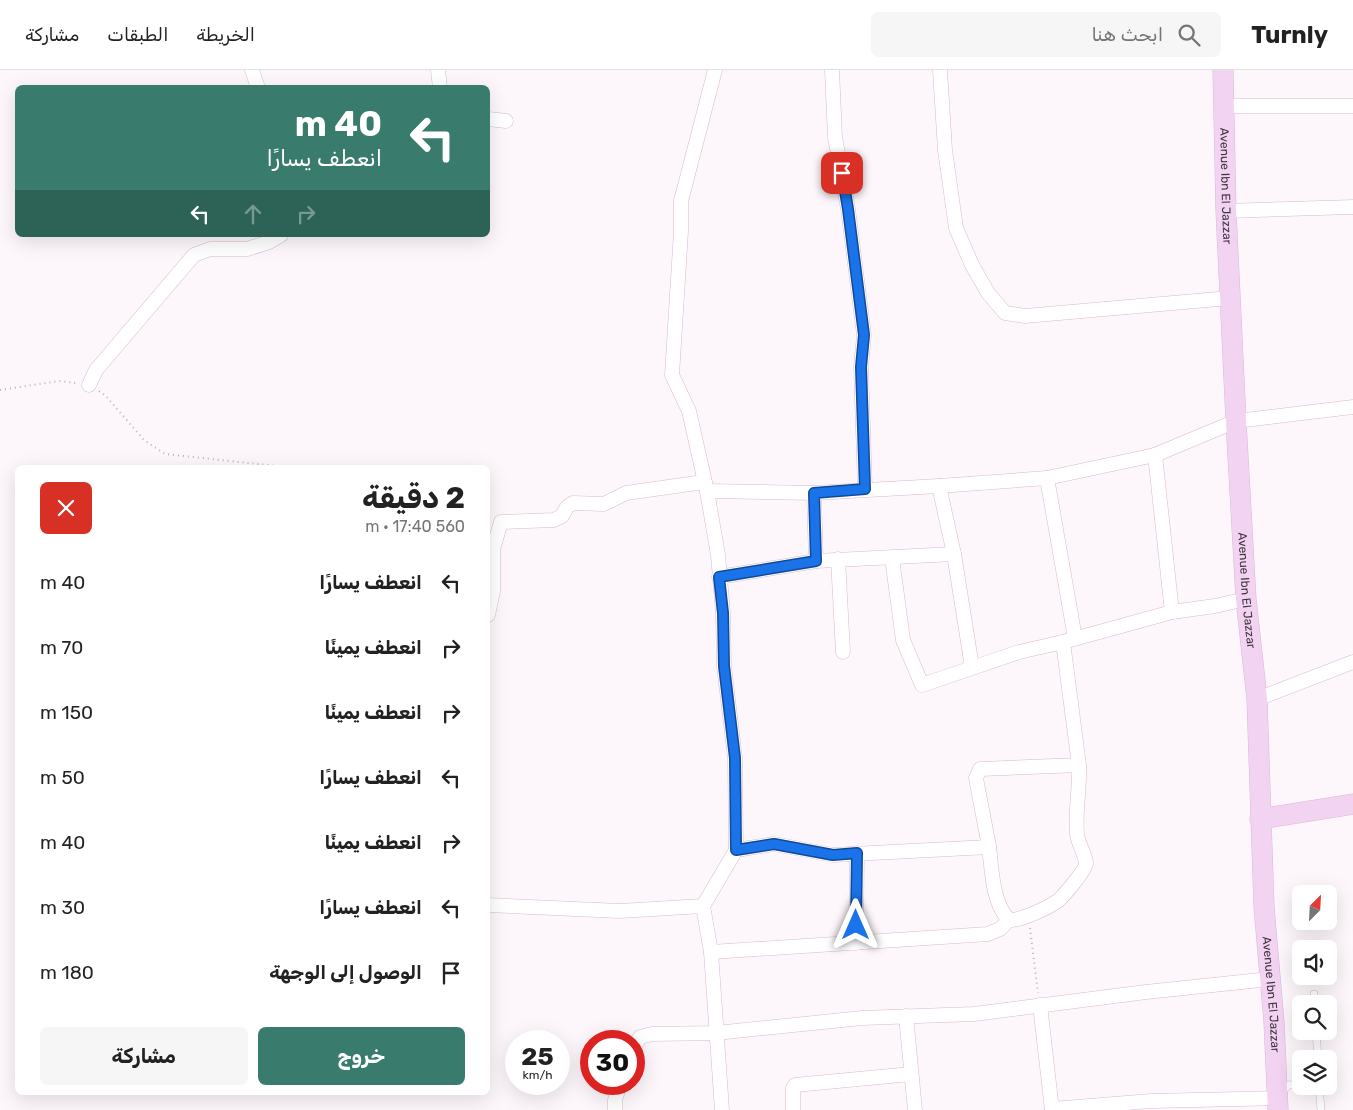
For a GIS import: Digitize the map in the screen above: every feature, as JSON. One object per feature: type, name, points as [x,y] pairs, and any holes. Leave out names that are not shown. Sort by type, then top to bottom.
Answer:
[{"type":"main road","name":"Avenue Ibn El Jazzar","points":[[1223,70],[1226,211],[1236,421],[1246,599],[1257,699],[1264,907],[1278,1104]]},
{"type":"main road","points":[[1260,819],[1353,804]]},
{"type":"street","points":[[252,70],[257,85]]},
{"type":"street","points":[[438,70],[440,85]]},
{"type":"street","points":[[715,70],[681,201],[681,231],[672,375],[689,411],[706,486],[718,555],[723,613],[724,666],[735,758],[736,850],[703,906],[711,952],[722,1110]]},
{"type":"street","points":[[832,70],[835,137],[848,209],[864,335],[861,367],[865,489]]},
{"type":"street","points":[[940,70],[944,150],[956,228],[972,265],[988,293],[1005,313],[1025,316],[1230,298]]},
{"type":"street","points":[[1224,106],[1353,106]]},
{"type":"street","points":[[490,119],[506,121]]},
{"type":"street","points":[[1226,211],[1353,207]]},
{"type":"street","points":[[89,385],[96,370],[194,255],[210,249],[247,249],[269,242],[278,237]]},
{"type":"street","points":[[490,605],[493,591],[493,549],[501,522],[554,520],[562,516],[566,506],[570,504],[604,504],[626,493],[706,486],[814,493],[1046,478],[1155,455],[1236,421],[1353,407]]},
{"type":"street","points":[[1155,455],[1172,612]]},
{"type":"street","points":[[711,952],[988,934],[1000,929],[1009,920],[1028,915],[1058,900],[1084,868],[1086,864],[1077,835],[1080,765],[1069,640],[1046,478]]},
{"type":"street","points":[[939,486],[954,554],[972,667]]},
{"type":"street","points":[[814,493],[816,561]]},
{"type":"street","points":[[719,577],[816,561],[954,554]]},
{"type":"street","points":[[892,558],[903,640],[921,684],[925,685],[1019,652],[1172,612],[1215,606],[1246,599]]},
{"type":"street","points":[[838,560],[843,652]]},
{"type":"street","points":[[1257,699],[1353,662]]},
{"type":"street","points":[[1009,920],[1003,912],[994,888],[989,847],[976,778],[980,769],[1080,765]]},
{"type":"street","points":[[736,850],[774,844],[833,855],[989,847]]},
{"type":"street","points":[[856,943],[857,853]]},
{"type":"street","points":[[490,905],[620,910],[703,906]]},
{"type":"street","points":[[645,1036],[716,1033],[862,1018],[974,1014],[1270,979]]},
{"type":"street","points":[[1040,1005],[1052,1109],[1151,1101],[1278,1104]]},
{"type":"street","points":[[906,1016],[915,1110]]},
{"type":"street","points":[[793,1110],[793,1088],[795,1085],[912,1074]]},
{"type":"street","points":[[615,1110],[617,1095]]},
{"type":"lane","points":[[1278,1104],[1288,1084],[1292,1084]]},
{"type":"lane","points":[[1320,1095],[1321,1110]]},
{"type":"path","points":[[0,390],[59,381],[89,385],[105,395],[144,440],[165,454],[266,465]]},
{"type":"path","points":[[1028,915],[1040,1005]]},
{"type":"route","points":[[842,173],[864,335],[861,367],[865,489],[814,493],[816,561],[719,577],[723,613],[724,666],[735,758],[736,850],[774,844],[833,855],[857,853],[856,925]]}]
